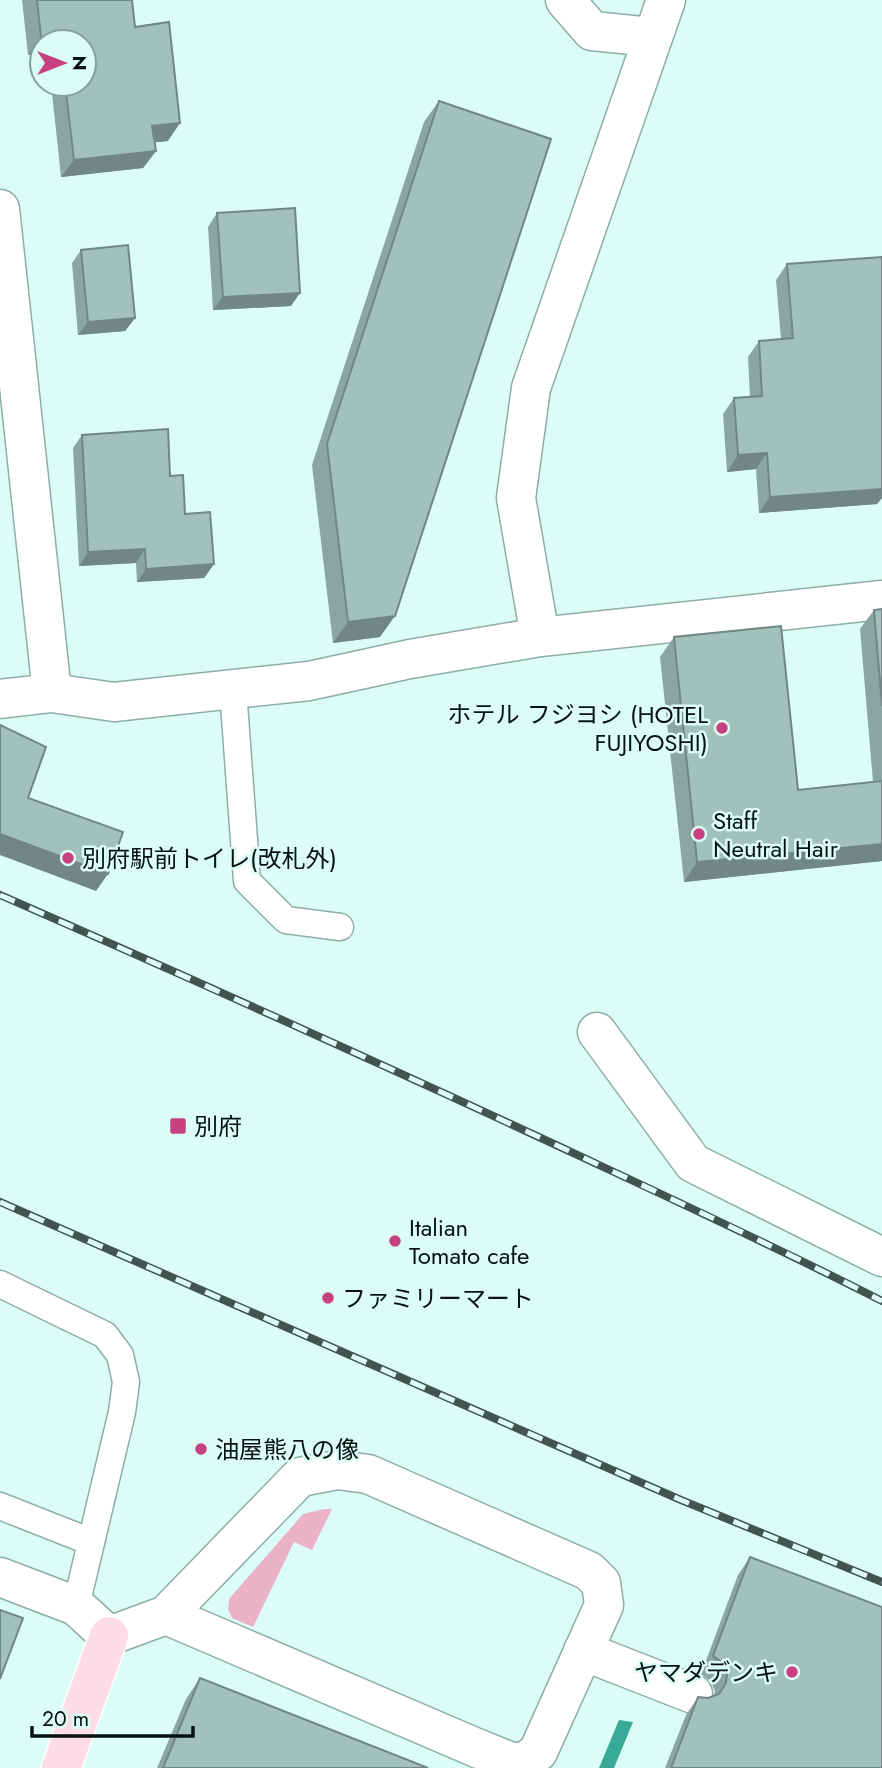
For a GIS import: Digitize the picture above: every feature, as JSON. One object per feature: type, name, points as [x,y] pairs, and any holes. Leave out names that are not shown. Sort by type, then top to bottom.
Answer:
[{"type":"main road","points":[[61,1768],[109,1636]]},
{"type":"street","points":[[565,0],[592,31],[652,37]]},
{"type":"street","points":[[540,637],[516,498],[531,388],[666,0]]},
{"type":"street","points":[[0,209],[51,693]]},
{"type":"street","points":[[0,699],[51,693],[114,702],[233,690],[309,681],[410,659],[540,637],[882,600]]},
{"type":"street","points":[[597,1032],[693,1163],[882,1257]]},
{"type":"street","points":[[0,1577],[76,1606],[109,1636],[166,1615],[300,1477],[337,1470],[368,1474],[589,1571],[601,1583],[604,1605],[538,1752],[523,1763],[509,1761],[479,1749],[166,1615]]},
{"type":"street","points":[[583,1651],[693,1694]]},
{"type":"lane","points":[[233,690],[247,881],[286,920],[340,927]]},
{"type":"lane","points":[[0,1284],[105,1335],[120,1355],[126,1382],[122,1412],[76,1606]]},
{"type":"lane","points":[[0,1506],[91,1542]]},
{"type":"shaded area","points":[[332,1509],[312,1550],[294,1542],[253,1627],[232,1618],[228,1609],[229,1599],[303,1514]]},
{"type":"shaded area","points":[[619,1720],[633,1722],[614,1768],[599,1768]]},
{"type":"building","points":[[37,0],[132,0],[135,27],[169,22],[180,123],[152,126],[156,151],[74,160],[67,98],[98,98],[98,28],[40,28]]},
{"type":"building","points":[[439,101],[551,139],[395,616],[348,622],[327,444]]},
{"type":"building","points":[[295,208],[300,293],[223,297],[217,213]]},
{"type":"building","points":[[128,245],[135,318],[88,322],[81,250]]},
{"type":"building","points":[[882,257],[882,489],[770,497],[767,453],[738,455],[734,398],[762,396],[759,341],[793,338],[787,264]]},
{"type":"building","points":[[168,429],[170,476],[183,475],[185,514],[210,512],[214,564],[146,569],[145,549],[88,552],[82,435]]},
{"type":"building","points":[[882,609],[882,706],[874,610]]},
{"type":"building","name":"ホテル フジヨシ (HOTEL FUJIYOSHI)","points":[[781,626],[798,790],[882,781],[882,844],[697,862],[674,637]]},
{"type":"building","points":[[0,725],[46,747],[28,798],[123,832],[108,874],[0,834]]},
{"type":"building","name":"ヤマダデンキ","points":[[750,1557],[882,1607],[882,1768],[671,1768],[698,1697],[708,1698],[719,1694],[726,1683],[727,1674],[723,1663],[713,1656]]},
{"type":"building","points":[[0,1610],[23,1618],[0,1679]]},
{"type":"building","points":[[200,1678],[428,1768],[163,1768]]},
{"type":"railway","points":[[0,895],[461,1101],[715,1219],[882,1301]]},
{"type":"railway","points":[[0,1202],[681,1500],[882,1582]]},
{"type":"place","name":"ホテル フジヨシ (HOTEL FUJIYOSHI)","points":[[722,728]]},
{"type":"place","name":"Staff Neutral Hair","points":[[699,834]]},
{"type":"place","name":"別府駅前トイレ(改札外)","points":[[68,858]]},
{"type":"place","name":"別府","points":[[178,1126]]},
{"type":"place","name":"Italian Tomato cafe","points":[[395,1241]]},
{"type":"place","name":"ファミリーマート","points":[[328,1298]]},
{"type":"place","name":"油屋熊八の像","points":[[201,1449]]},
{"type":"place","name":"ヤマダデンキ","points":[[792,1672]]}]
